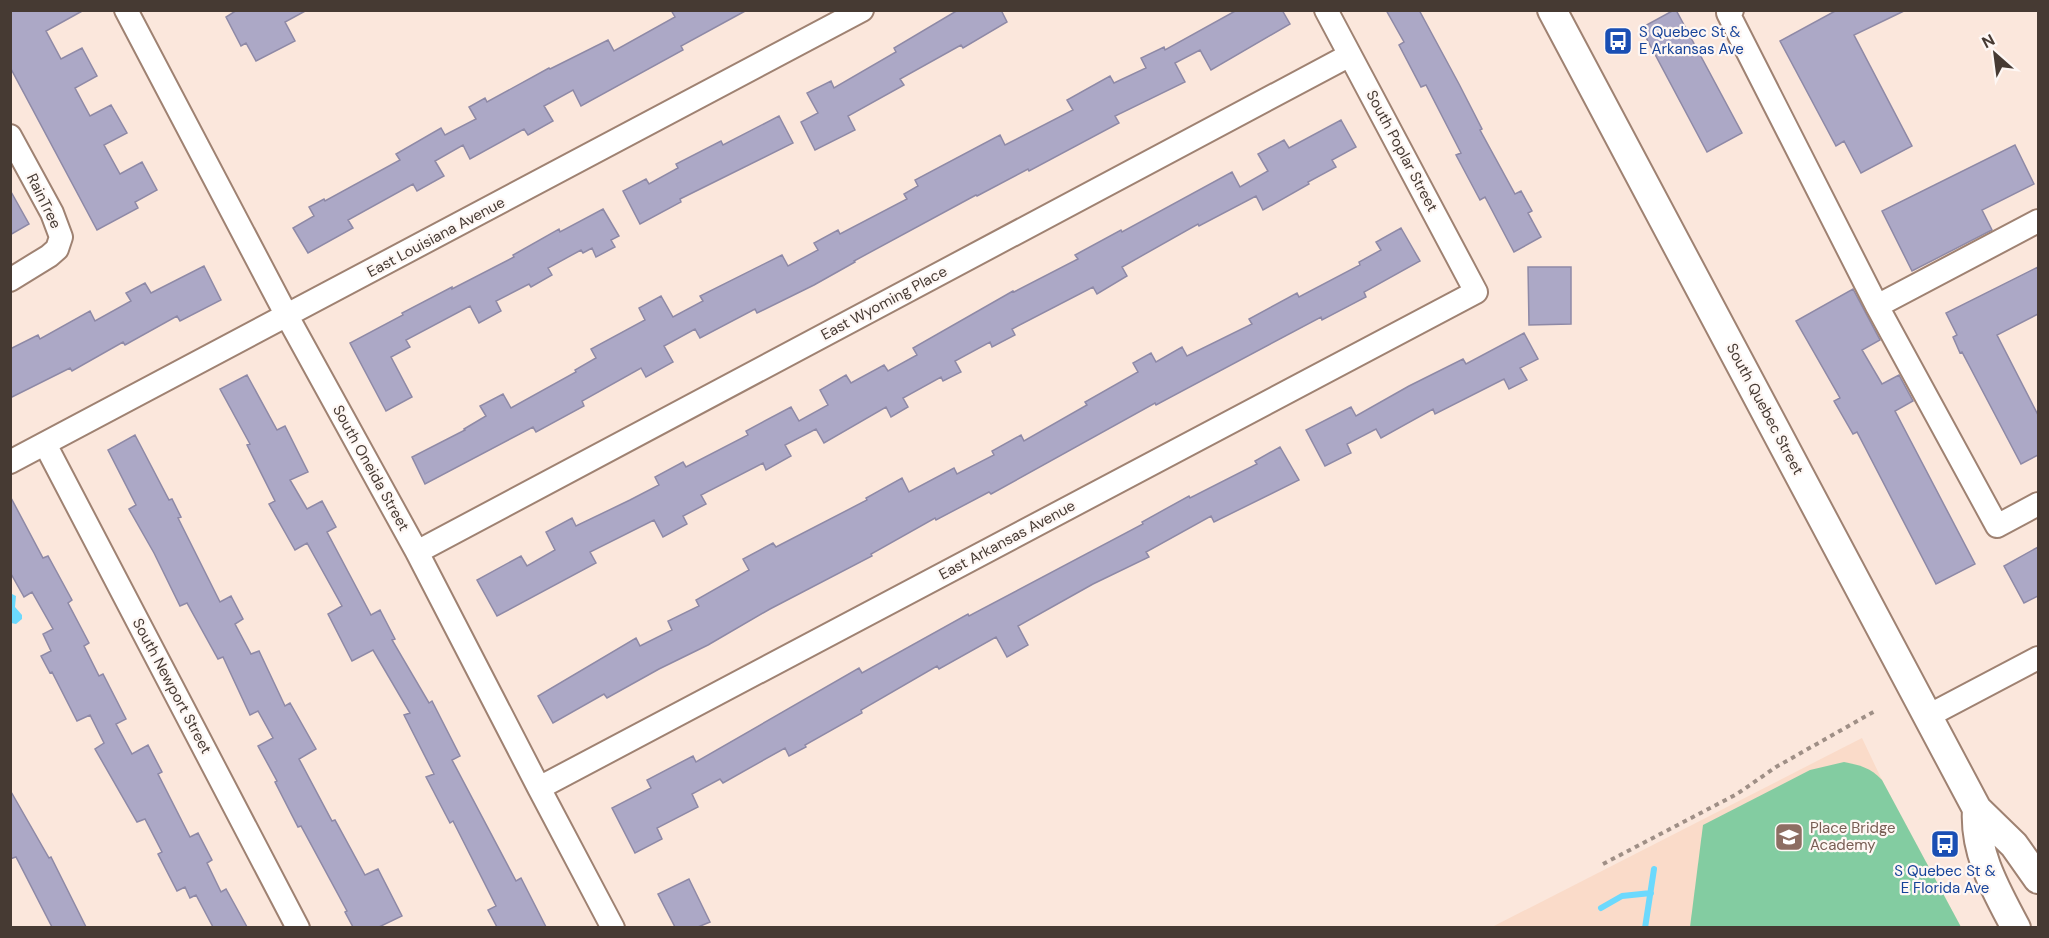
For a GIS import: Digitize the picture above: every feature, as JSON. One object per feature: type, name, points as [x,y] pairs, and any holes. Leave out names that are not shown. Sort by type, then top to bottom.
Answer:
[{"type":"main road","name":"South Quebec Street","points":[[1552,10],[1977,809],[2014,845],[2038,879]]},
{"type":"main road","name":"South Quebec Street","points":[[1977,809],[1976,829],[1983,859],[2016,927]]},
{"type":"street","name":"South Oneida Street","points":[[126,10],[287,316],[417,552],[538,788],[613,927]]},
{"type":"street","name":"East Louisiana Avenue","points":[[10,462],[862,10]]},
{"type":"street","name":"South Poplar Street","points":[[1326,10],[1476,292]]},
{"type":"street","points":[[1732,10],[1728,13],[1877,306],[1997,526],[2038,504]]},
{"type":"street","name":"East Wyoming Place","points":[[417,552],[1350,55]]},
{"type":"street","name":"RainTree","points":[[10,136],[58,224],[61,237],[57,249],[49,256],[10,280]]},
{"type":"street","points":[[1877,306],[2038,222]]},
{"type":"street","name":"East Arkansas Avenue","points":[[538,788],[1476,292]]},
{"type":"street","name":"South Newport Street","points":[[45,444],[298,927]]},
{"type":"street","points":[[1928,716],[2038,658]]},
{"type":"path","points":[[1603,864],[1737,794],[1776,767],[1875,711]]},
{"type":"shaded area","name":"Place Bridge Academy","points":[[1862,738],[1961,927],[1490,928]]},
{"type":"green space","name":"Place Bridge Academy","points":[[1844,762],[1865,768],[1882,780],[1961,927],[1690,927],[1703,825],[1810,770]]},
{"type":"water","points":[[10,593],[16,596],[15,607],[22,615],[22,619],[16,624],[11,623]]},
{"type":"building","points":[[10,10],[84,10],[46,31],[61,59],[82,48],[97,76],[75,88],[90,116],[111,105],[127,133],[104,145],[120,174],[142,162],[157,190],[135,202],[138,208],[97,230],[10,67]]},
{"type":"building","points":[[237,10],[307,10],[285,22],[295,41],[256,61],[246,43],[241,46],[226,17]]},
{"type":"building","points":[[671,10],[747,10],[681,46],[683,50],[581,106],[573,90],[544,106],[553,121],[528,135],[524,129],[470,159],[463,145],[435,161],[444,176],[417,191],[413,184],[348,220],[353,228],[308,253],[293,228],[314,216],[309,207],[324,199],[325,201],[400,160],[396,154],[441,128],[445,135],[476,119],[469,107],[485,98],[487,102],[549,68],[608,40],[614,51],[675,17]]},
{"type":"building","points":[[958,10],[1001,10],[1007,22],[963,48],[961,45],[900,79],[904,85],[848,116],[855,130],[815,150],[801,122],[818,113],[807,93],[831,81],[834,88],[896,52],[894,48]]},
{"type":"building","points":[[1237,10],[1282,10],[1290,24],[1211,70],[1200,50],[1175,63],[1185,82],[1115,116],[1119,123],[1029,171],[1028,169],[976,195],[814,285],[757,313],[755,309],[700,338],[695,329],[664,346],[673,362],[646,377],[641,368],[582,401],[584,406],[536,432],[533,427],[425,484],[412,457],[465,430],[486,416],[480,406],[503,394],[511,408],[576,372],[575,370],[596,358],[591,349],[645,320],[639,308],[661,296],[673,317],[703,301],[700,296],[782,255],[788,266],[818,250],[814,243],[838,230],[840,234],[907,199],[904,194],[918,186],[915,180],[1000,135],[1005,145],[1073,110],[1067,100],[1110,76],[1114,83],[1146,68],[1141,58],[1164,47],[1165,50]]},
{"type":"building","points":[[1386,10],[1419,10],[1515,194],[1521,191],[1532,211],[1528,213],[1541,237],[1514,252],[1485,197],[1480,200],[1456,155],[1461,153],[1426,85],[1421,87],[1399,45],[1404,42]]},
{"type":"building","points":[[1674,10],[1742,133],[1707,152],[1641,28]]},
{"type":"building","points":[[1837,10],[1906,10],[1854,35],[1912,146],[1861,173],[1844,141],[1836,146],[1780,41]]},
{"type":"building","points":[[779,116],[793,143],[680,199],[681,202],[640,224],[623,191],[646,179],[649,184],[678,168],[676,164],[721,141],[723,145]]},
{"type":"building","points":[[1341,120],[1356,147],[1332,160],[1336,167],[1308,182],[1309,184],[1263,210],[1256,196],[1199,226],[1198,224],[1122,267],[1127,276],[1097,294],[1093,287],[1012,329],[1015,335],[992,347],[990,342],[955,361],[961,372],[943,381],[941,377],[903,398],[908,407],[891,417],[886,407],[824,443],[816,429],[785,445],[791,456],[766,470],[763,463],[701,495],[706,504],[683,516],[687,524],[663,537],[654,520],[590,552],[596,563],[497,616],[477,580],[521,556],[527,566],[555,550],[546,532],[572,518],[576,526],[630,500],[659,485],[655,477],[683,462],[686,467],[748,435],[746,431],[791,407],[799,421],[828,405],[820,390],[846,375],[851,383],[884,365],[888,371],[917,355],[913,348],[1013,291],[1078,259],[1075,255],[1232,172],[1240,187],[1268,171],[1258,154],[1284,140],[1289,148]]},
{"type":"building","points":[[2015,145],[2034,184],[1982,210],[1992,230],[1912,271],[1882,211]]},
{"type":"building","points":[[10,190],[29,224],[10,235]]},
{"type":"building","points":[[603,209],[619,236],[611,240],[615,247],[596,257],[592,248],[583,253],[581,250],[548,268],[552,275],[531,287],[529,284],[496,301],[501,311],[479,323],[470,306],[406,340],[410,347],[391,357],[412,397],[386,411],[350,343],[403,315],[402,313],[514,257],[513,255],[559,229],[560,232]]},
{"type":"building","points":[[1401,228],[1420,261],[1364,292],[1366,297],[1322,320],[1321,317],[1156,405],[1155,403],[991,494],[989,492],[936,520],[935,518],[871,554],[872,556],[770,609],[708,645],[607,698],[604,694],[553,723],[538,696],[636,638],[640,646],[672,630],[668,621],[699,606],[696,600],[749,570],[743,559],[773,543],[776,547],[867,500],[866,498],[902,478],[909,492],[954,468],[957,474],[994,455],[992,451],[1021,435],[1024,441],[1087,405],[1085,402],[1138,372],[1133,363],[1151,353],[1156,362],[1182,347],[1187,356],[1252,324],[1249,319],[1297,293],[1299,297],[1360,265],[1359,262],[1381,250],[1376,242]]},
{"type":"building","points":[[204,266],[221,300],[180,321],[177,316],[125,345],[123,342],[72,371],[70,368],[10,398],[10,349],[38,335],[40,339],[90,311],[95,321],[131,301],[126,293],[145,283],[151,293]]},
{"type":"building","points":[[1528,267],[1571,267],[1571,324],[1529,325]]},
{"type":"building","points":[[2038,267],[2038,314],[1997,335],[2038,415],[2038,455],[2021,464],[1962,352],[1960,353],[1953,337],[1957,335],[1946,313]]},
{"type":"building","points":[[1853,289],[1880,340],[1862,350],[1882,384],[1899,375],[1913,401],[1895,411],[1975,564],[1936,584],[1857,432],[1853,434],[1834,401],[1840,398],[1796,321]]},
{"type":"building","points":[[1524,333],[1538,359],[1520,368],[1527,380],[1509,389],[1504,379],[1435,414],[1433,409],[1381,438],[1376,429],[1347,444],[1351,453],[1325,466],[1306,430],[1351,407],[1356,416],[1463,359],[1466,364]]},
{"type":"building","points":[[247,375],[277,430],[285,426],[308,472],[290,480],[307,509],[322,501],[336,527],[327,532],[371,615],[380,610],[395,639],[392,640],[429,703],[432,701],[460,756],[452,760],[516,881],[521,878],[546,927],[497,927],[488,910],[496,906],[453,821],[450,823],[426,777],[434,774],[404,715],[410,713],[373,650],[352,661],[328,614],[342,606],[307,543],[295,550],[269,504],[275,501],[247,445],[250,444],[220,389]]},
{"type":"building","points":[[135,435],[169,500],[172,499],[181,517],[178,518],[220,602],[231,596],[243,619],[235,624],[251,654],[259,651],[285,706],[290,703],[316,749],[299,759],[332,821],[335,820],[365,875],[378,869],[402,916],[379,927],[353,927],[345,912],[347,911],[301,826],[298,827],[258,746],[273,738],[258,711],[250,715],[223,657],[218,659],[187,603],[180,606],[129,509],[136,505],[108,450]]},
{"type":"building","points":[[1280,447],[1299,480],[1214,522],[1211,516],[1146,552],[1149,557],[1093,584],[1018,626],[1028,645],[1007,657],[996,637],[939,669],[937,666],[861,710],[862,713],[789,756],[785,748],[723,783],[720,779],[692,794],[698,807],[657,828],[662,839],[635,853],[612,808],[651,788],[647,780],[693,756],[696,762],[859,668],[862,673],[968,614],[969,616],[1143,524],[1142,522],[1189,496],[1190,498],[1257,464],[1255,461]]},
{"type":"building","points":[[10,496],[43,558],[48,556],[72,600],[68,603],[89,643],[84,646],[99,676],[103,674],[126,719],[116,724],[132,754],[148,745],[162,772],[158,774],[190,837],[198,833],[212,860],[207,863],[221,892],[226,889],[247,927],[213,927],[196,895],[190,898],[185,887],[177,891],[158,854],[162,852],[145,819],[137,822],[95,749],[104,743],[90,715],[77,721],[52,672],[50,673],[41,656],[51,651],[43,634],[53,629],[32,592],[24,597],[10,572]]},
{"type":"building","points":[[2038,547],[2038,596],[2024,603],[2004,566]]},
{"type":"building","points":[[10,790],[49,858],[51,857],[86,927],[52,927],[16,857],[10,859]]},
{"type":"building","points":[[689,879],[710,922],[698,927],[675,927],[658,894]]},
{"type":"waterway","points":[[1645,928],[1654,869]]},
{"type":"waterway","points":[[1601,908],[1622,896],[1651,893]]},
{"type":"place","name":"S Quebec St & E Arkansas Ave","points":[[1618,41]]},
{"type":"place","name":"Place Bridge Academy","points":[[1789,837]]},
{"type":"place","name":"S Quebec St & E Florida Ave","points":[[1945,844]]}]
